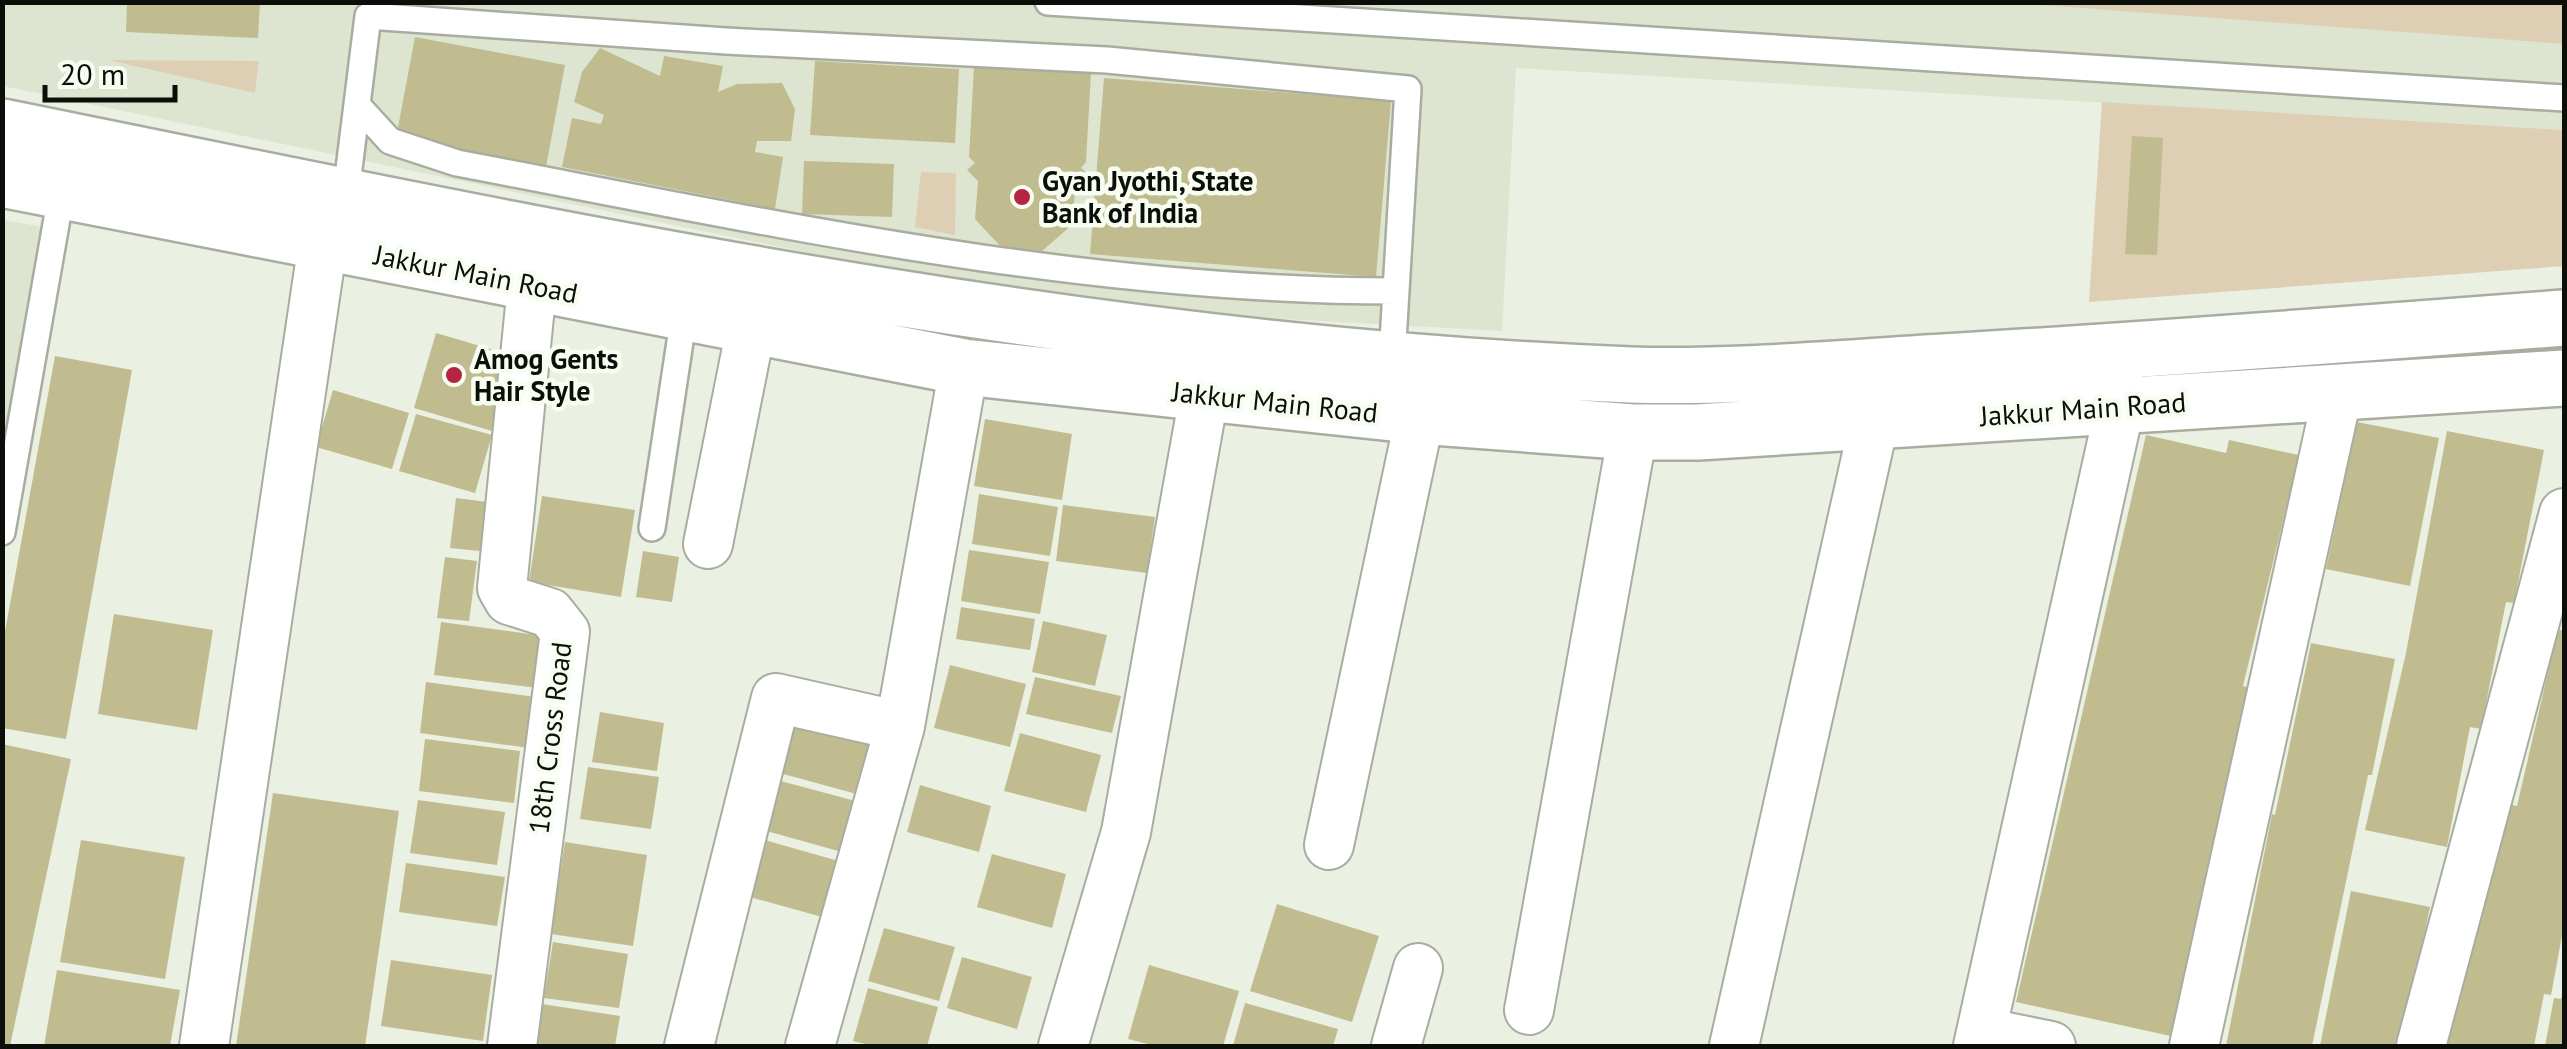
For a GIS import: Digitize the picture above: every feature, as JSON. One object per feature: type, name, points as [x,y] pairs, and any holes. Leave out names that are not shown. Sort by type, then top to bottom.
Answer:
[{"type":"main road","name":"Jakkur Main Road","points":[[2,127],[346,193],[687,290],[751,328],[964,367],[1204,396],[1633,432],[1874,423],[2564,378]]},
{"type":"main road","name":"Jakkur Main Road","points":[[2,179],[532,286],[687,290],[1392,358],[1686,374],[2116,352],[2564,318]]},
{"type":"street","points":[[204,1046],[322,243]]},
{"type":"street","name":"18th Cross Road","points":[[512,1046],[565,632],[550,613],[509,600],[501,573],[532,286]]},
{"type":"street","points":[[708,544],[751,328]]},
{"type":"street","points":[[2051,1046],[1980,1039],[2120,406],[2116,352]]},
{"type":"street","points":[[810,1046],[900,726],[964,367]]},
{"type":"street","points":[[2194,1046],[2338,392]]},
{"type":"street","points":[[1062,1046],[1126,832],[1204,396]]},
{"type":"street","points":[[1329,845],[1420,416]]},
{"type":"street","points":[[1734,1046],[1874,423]]},
{"type":"street","points":[[1529,1010],[1633,432]]},
{"type":"street","points":[[2421,1046],[2564,513]]},
{"type":"street","points":[[690,1046],[776,698],[900,726]]},
{"type":"street","points":[[1396,1046],[1418,968]]},
{"type":"lane","points":[[1048,2],[2564,98]]},
{"type":"lane","points":[[346,193],[368,16],[726,41],[1107,60],[1408,89],[1392,358]]},
{"type":"lane","points":[[358,106],[390,141],[457,163],[901,248],[1081,273],[1270,291],[1396,291]]},
{"type":"lane","points":[[2,532],[62,190]]},
{"type":"lane","points":[[652,528],[687,290]]},
{"type":"shaded area","name":"Gyan Jyothi, State Bank of India","points":[[3,2],[2564,3],[2564,130],[1516,68],[1502,331],[1069,307],[3,86]]},
{"type":"shaded area","points":[[2015,3],[2564,3],[2564,44]]},
{"type":"shaded area","points":[[108,60],[259,61],[255,93]]},
{"type":"shaded area","points":[[2102,102],[2564,130],[2564,266],[2089,302]]},
{"type":"shaded area","points":[[921,172],[956,173],[955,235],[915,227]]},
{"type":"shaded area","points":[[3,220],[66,231],[3,554]]},
{"type":"building","points":[[127,2],[260,2],[258,38],[126,32]]},
{"type":"building","points":[[415,37],[565,65],[546,167],[396,138]]},
{"type":"building","points":[[600,48],[660,76],[664,56],[723,66],[718,92],[737,84],[782,83],[795,109],[791,141],[757,141],[755,152],[783,157],[775,209],[562,167],[572,118],[601,124],[604,115],[574,102],[582,72]]},
{"type":"building","points":[[815,61],[959,69],[955,143],[810,135]]},
{"type":"building","points":[[974,66],[1091,72],[1086,162],[1081,168],[1089,175],[1075,188],[1073,224],[1042,251],[1002,248],[975,219],[978,181],[967,170],[975,163],[969,157]]},
{"type":"building","points":[[1104,78],[1391,101],[1376,277],[1090,254]]},
{"type":"building","points":[[2132,136],[2163,138],[2157,255],[2125,254]]},
{"type":"building","points":[[804,161],[894,164],[892,217],[802,214]]},
{"type":"building","points":[[436,333],[514,356],[492,431],[414,408]]},
{"type":"building","points":[[55,356],[132,370],[66,739],[2,728],[2,648]]},
{"type":"building","points":[[333,390],[409,413],[392,469],[316,447]]},
{"type":"building","points":[[416,414],[492,435],[475,493],[399,471]]},
{"type":"building","points":[[985,419],[1072,434],[1062,500],[974,486]]},
{"type":"building","points":[[2357,422],[2439,438],[2410,586],[2326,569]]},
{"type":"building","points":[[2447,431],[2544,450],[2514,603],[2506,602],[2481,729],[2470,727],[2447,847],[2365,830],[2406,653]]},
{"type":"building","points":[[2146,435],[2226,453],[2229,440],[2299,455],[2243,686],[2255,690],[2175,1037],[2016,1002]]},
{"type":"building","points":[[979,494],[1058,507],[1050,556],[972,544]]},
{"type":"building","points":[[542,496],[635,510],[621,597],[529,582]]},
{"type":"building","points":[[456,498],[487,502],[480,551],[450,548]]},
{"type":"building","points":[[1063,505],[1155,517],[1147,573],[1056,561]]},
{"type":"building","points":[[969,550],[1049,562],[1040,614],[961,601]]},
{"type":"building","points":[[643,551],[679,557],[672,602],[636,597]]},
{"type":"building","points":[[445,557],[477,561],[469,621],[437,618]]},
{"type":"building","points":[[961,607],[1035,619],[1030,650],[956,639]]},
{"type":"building","points":[[114,614],[213,630],[197,730],[98,714]]},
{"type":"building","points":[[1043,621],[1107,635],[1095,686],[1032,672]]},
{"type":"building","points":[[441,622],[545,636],[538,688],[434,675]]},
{"type":"building","points":[[2558,629],[2564,631],[2564,925],[2551,995],[2544,994],[2534,1046],[2446,1046],[2470,918],[2482,920],[2503,803],[2517,806]]},
{"type":"building","points":[[2311,643],[2395,659],[2372,775],[2368,775],[2312,1046],[2226,1046],[2272,814],[2275,815]]},
{"type":"building","points":[[950,665],[1026,684],[1010,747],[934,728]]},
{"type":"building","points":[[1035,677],[1121,696],[1112,733],[1026,714]]},
{"type":"building","points":[[426,682],[536,697],[529,748],[420,733]]},
{"type":"building","points":[[600,712],[664,723],[657,771],[592,762]]},
{"type":"building","points":[[793,715],[880,740],[864,796],[776,772]]},
{"type":"building","points":[[1020,733],[1101,755],[1086,812],[1004,791]]},
{"type":"building","points":[[425,739],[520,751],[514,803],[419,791]]},
{"type":"building","points":[[2,744],[71,759],[10,1046],[2,1046]]},
{"type":"building","points":[[588,767],[659,777],[651,829],[580,819]]},
{"type":"building","points":[[773,779],[863,803],[849,854],[759,829]]},
{"type":"building","points":[[920,785],[991,806],[979,852],[907,832]]},
{"type":"building","points":[[273,793],[399,811],[365,1046],[236,1046]]},
{"type":"building","points":[[418,800],[505,812],[497,865],[410,853]]},
{"type":"building","points":[[754,837],[849,864],[833,920],[739,894]]},
{"type":"building","points":[[81,840],[185,857],[165,979],[60,962]]},
{"type":"building","points":[[565,842],[647,855],[633,946],[551,934]]},
{"type":"building","points":[[992,854],[1066,874],[1052,928],[977,907]]},
{"type":"building","points":[[406,863],[505,877],[497,926],[399,912]]},
{"type":"building","points":[[2351,891],[2430,907],[2401,1046],[2320,1046]]},
{"type":"building","points":[[1277,904],[1379,936],[1352,1022],[1250,991]]},
{"type":"building","points":[[884,928],[955,947],[939,1001],[868,981]]},
{"type":"building","points":[[553,942],[628,954],[619,1008],[544,998]]},
{"type":"building","points":[[962,957],[1032,977],[1017,1029],[947,1008]]},
{"type":"building","points":[[391,960],[492,975],[483,1041],[381,1026]]},
{"type":"building","points":[[1149,965],[1239,991],[1223,1046],[1156,1046],[1128,1039]]},
{"type":"building","points":[[57,970],[180,990],[170,1046],[44,1046]]},
{"type":"building","points":[[868,988],[938,1007],[927,1046],[873,1046],[853,1041]]},
{"type":"building","points":[[2563,992],[2564,1046],[2545,1046],[2554,998],[2561,999]]},
{"type":"building","points":[[1245,1003],[1338,1029],[1333,1046],[1233,1046]]},
{"type":"building","points":[[542,1004],[620,1016],[615,1046],[536,1046]]},
{"type":"place","name":"Gyan Jyothi, State Bank of India","points":[[1022,197]]},
{"type":"place","name":"Amog Gents Hair Style","points":[[454,375]]}]
